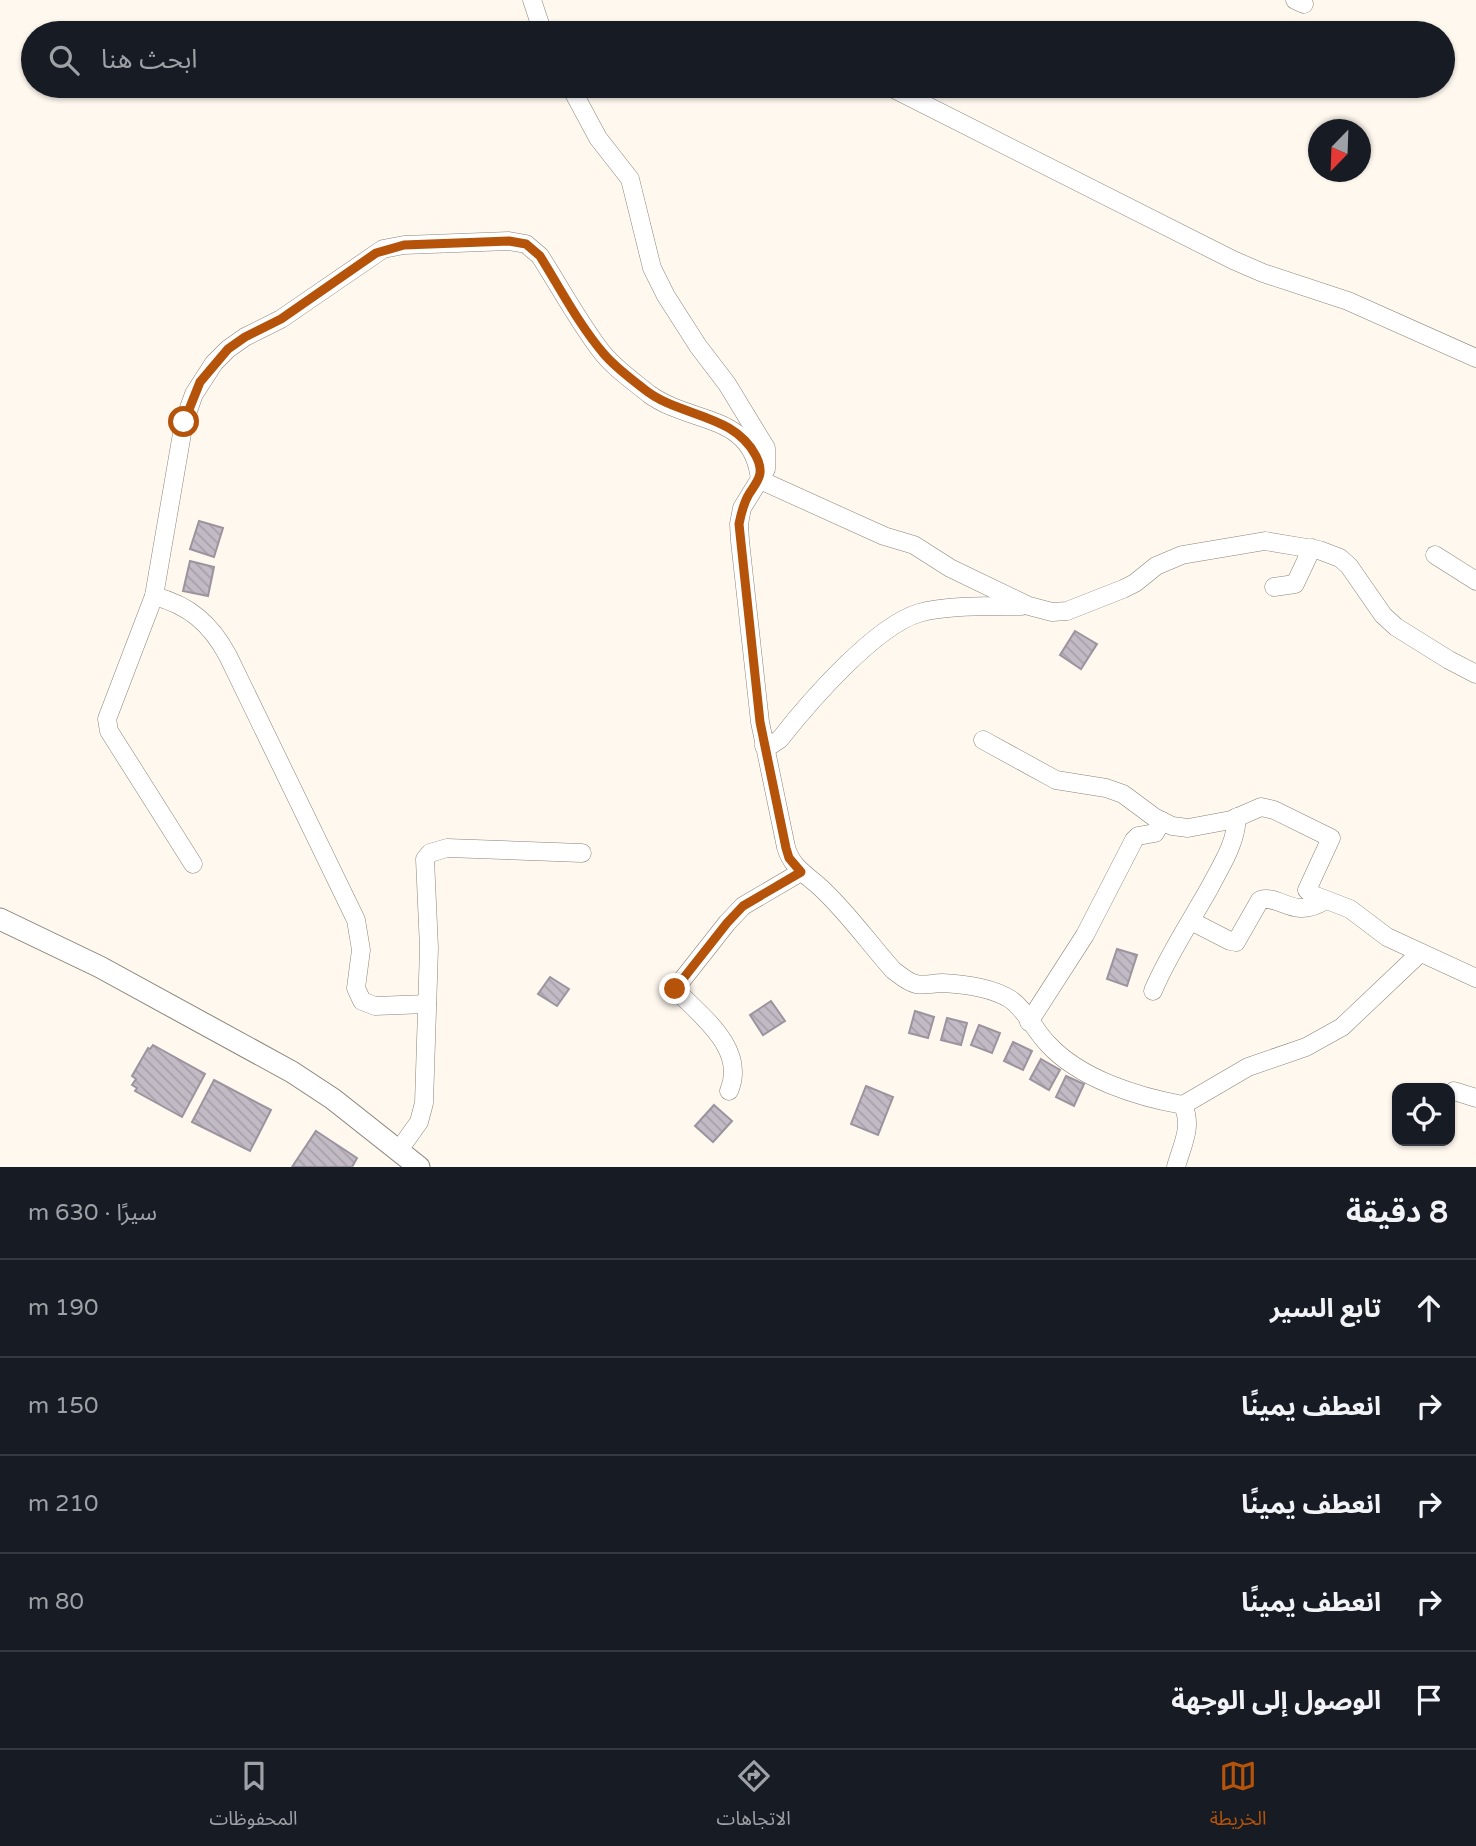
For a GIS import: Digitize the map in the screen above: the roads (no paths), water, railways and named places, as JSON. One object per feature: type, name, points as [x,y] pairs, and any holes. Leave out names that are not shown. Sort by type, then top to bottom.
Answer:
[{"type":"main road","points":[[0,919],[100,967],[292,1072],[333,1099],[419,1167]]},
{"type":"street","points":[[532,0],[539,21]]},
{"type":"street","points":[[576,98],[598,138],[630,179],[652,268],[666,296],[698,346],[727,384],[766,448],[767,458],[760,480],[742,508],[739,524],[760,722],[789,858],[821,888],[893,970],[916,984],[955,984],[998,994],[1010,1000],[1050,1047],[1091,1076],[1130,1091],[1183,1105],[1248,1067],[1306,1047],[1333,1033],[1367,1005],[1420,953]]},
{"type":"street","points":[[912,98],[1248,267],[1348,301],[1476,358]]},
{"type":"street","points":[[192,864],[109,731],[108,712],[155,596],[181,435],[200,382],[214,363],[236,343],[281,319],[376,253],[396,246],[509,241],[526,244],[540,256],[607,358],[652,396],[721,423],[737,433],[755,456],[760,480]]},
{"type":"street","points":[[760,480],[884,536],[914,545],[950,568],[1029,606],[1052,612],[1067,611],[1130,586],[1156,566],[1182,555],[1265,541],[1312,548],[1340,558],[1349,566],[1383,615],[1396,627],[1476,674]]},
{"type":"street","points":[[1274,587],[1295,584],[1312,548]]},
{"type":"street","points":[[1435,555],[1476,581]]},
{"type":"street","points":[[155,596],[179,604],[198,616],[214,633],[228,656],[356,920],[361,950],[356,988],[362,1001],[375,1006],[427,1004]]},
{"type":"street","points":[[764,746],[780,739],[872,640],[910,616],[923,611],[1029,606]]},
{"type":"street","points":[[983,740],[1056,780],[1106,788],[1123,794],[1162,821],[1188,828],[1237,817],[1261,807],[1274,810],[1331,838],[1307,890],[1324,901],[1350,909],[1387,937],[1476,978]]},
{"type":"street","points":[[1153,991],[1226,859],[1236,832],[1237,817]]},
{"type":"street","points":[[1029,1022],[1085,935],[1134,840],[1138,836],[1156,833],[1162,821]]},
{"type":"street","points":[[399,1150],[419,1122],[424,1103],[429,948],[425,859],[430,853],[447,848],[582,853]]},
{"type":"street","points":[[729,1091],[734,1075],[728,1049],[712,1027],[675,989],[743,906],[801,872]]},
{"type":"street","points":[[1191,921],[1230,942],[1237,942],[1260,900],[1270,899],[1298,909],[1324,901]]},
{"type":"street","points":[[1455,1091],[1476,1098]]},
{"type":"street","points":[[1176,1167],[1188,1125],[1183,1105]]}]
